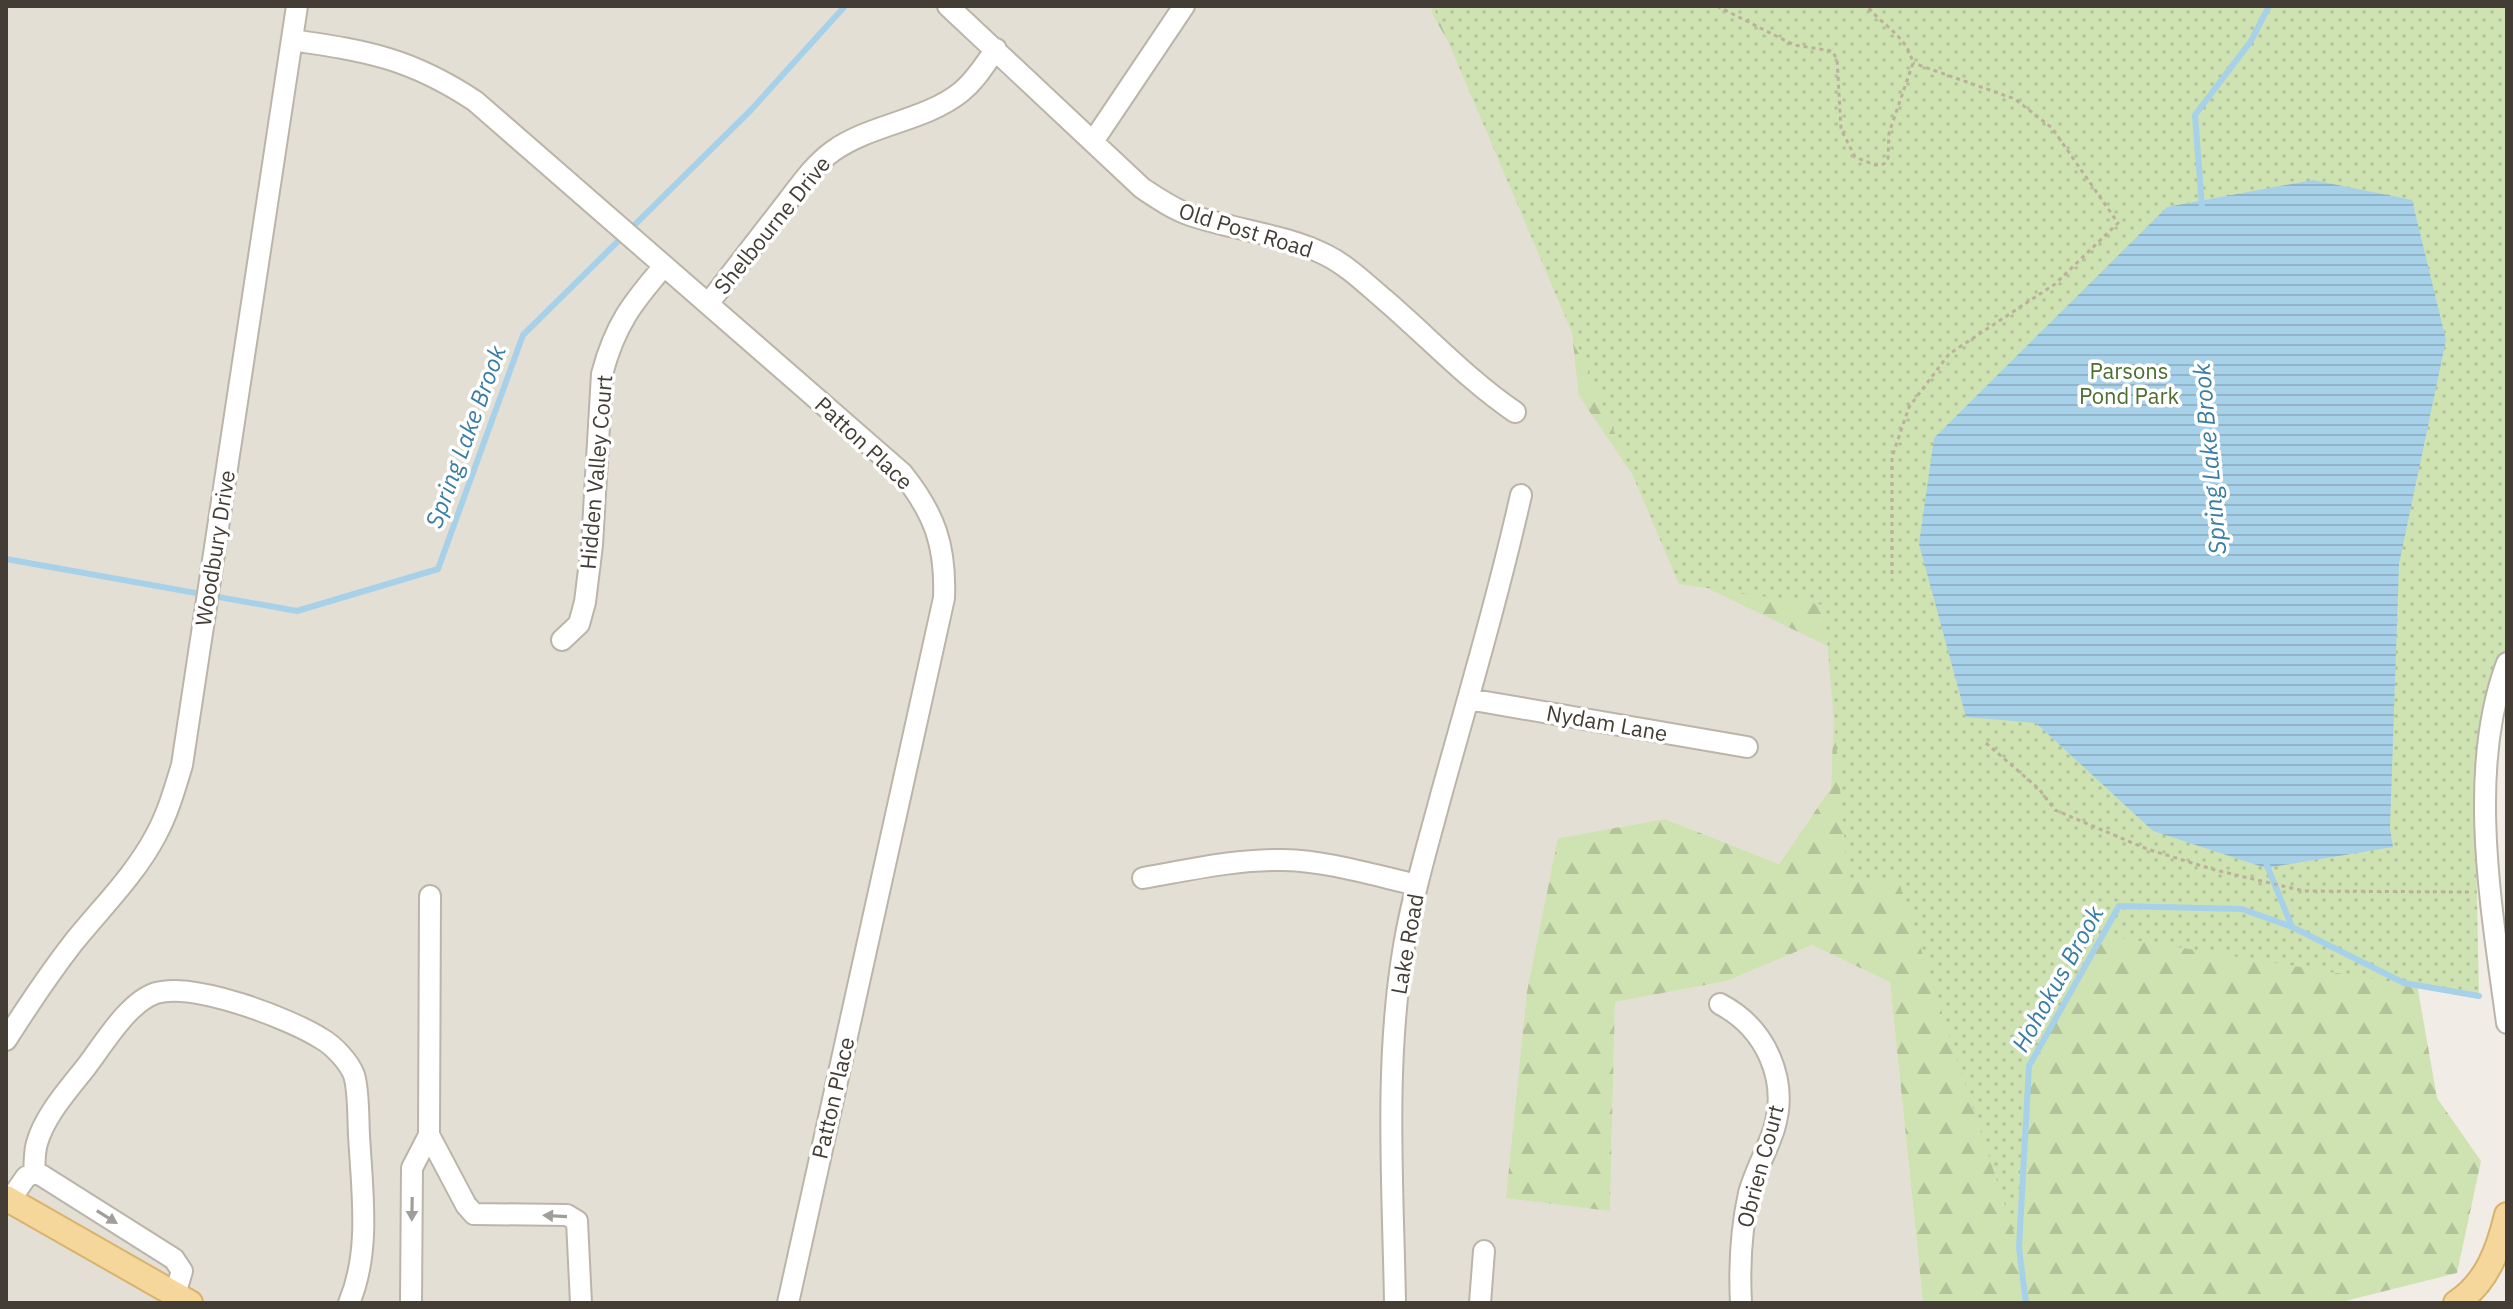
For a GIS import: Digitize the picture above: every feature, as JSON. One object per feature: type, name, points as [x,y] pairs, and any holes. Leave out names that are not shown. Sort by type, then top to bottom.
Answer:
[{"type":"main road","points":[[8,1199],[183,1298]]},
{"type":"main road","points":[[2456,1303],[2481,1280],[2501,1244],[2507,1215]]},
{"type":"street","name":"Woodbury Drive","points":[[6,1040],[72,944],[137,867],[157,833],[182,765],[297,6]]},
{"type":"street","name":"Old Post Road","points":[[948,6],[1142,188],[1188,215],[1326,255],[1349,270],[1433,342],[1483,390],[1515,412]]},
{"type":"street","points":[[1094,140],[1184,6]]},
{"type":"street","name":"Patton Place","points":[[292,40],[378,54],[414,66],[475,101],[902,473],[931,514],[941,541],[945,570],[944,598],[788,1303]]},
{"type":"street","name":"Shelbourne Drive","points":[[708,304],[795,190],[832,152],[857,136],[939,105],[959,94],[975,79],[996,49]]},
{"type":"street","name":"Hidden Valley Court","points":[[562,640],[579,624],[585,602],[592,545],[602,374],[609,347],[620,321],[664,266]]},
{"type":"street","name":"Lake Road","points":[[1395,1303],[1392,1067],[1396,999],[1404,944],[1417,885],[1498,595],[1521,495]]},
{"type":"street","points":[[2507,663],[2493,711],[2487,757],[2490,893],[2507,1023]]},
{"type":"street","name":"Nydam Lane","points":[[1468,699],[1747,747]]},
{"type":"street","points":[[1143,878],[1249,861],[1285,860],[1322,864],[1417,885]]},
{"type":"street","points":[[411,1303],[412,1168],[429,1135],[430,896]]},
{"type":"street","points":[[38,1174],[37,1144],[52,1112],[136,1004],[156,993],[182,991],[218,996],[273,1016],[323,1039],[341,1056],[354,1075],[362,1198],[362,1251],[349,1303]]},
{"type":"street","name":"Obrien Court","points":[[1720,1004],[1748,1024],[1763,1042],[1773,1063],[1778,1086],[1774,1130],[1750,1188],[1742,1227],[1739,1266],[1741,1303]]},
{"type":"street","points":[[429,1135],[466,1205],[474,1214],[567,1215],[577,1221],[581,1303]]},
{"type":"street","points":[[8,1199],[26,1177],[38,1174],[174,1259],[182,1271],[183,1298]]},
{"type":"street","points":[[1480,1303],[1484,1251]]},
{"type":"path","points":[[1717,6],[1794,45],[1832,51],[1837,59],[1841,129],[1855,157],[1875,165],[1884,164],[1888,158],[1889,133],[1913,63],[1901,37],[1879,21],[1867,6]]},
{"type":"path","points":[[1892,574],[1892,457],[1909,407],[1949,354],[2055,284],[2118,223],[2052,128],[2015,99],[1913,63]]},
{"type":"path","points":[[1986,743],[2039,789],[2055,810],[2147,849],[2215,870],[2304,891],[2490,893]]},
{"type":"shaded area","points":[[6,6],[1431,6],[1433,16],[1560,227],[1836,650],[1831,788],[1779,864],[1665,819],[1558,838],[1610,1211],[1615,1002],[1727,981],[1812,945],[1890,981],[1923,1303],[6,1303]]},
{"type":"green space","name":"Parsons Pond Park","points":[[1431,6],[2507,6],[2393,847],[2437,1098],[2481,1161],[2457,1273],[2337,1303],[1923,1303],[1890,982],[1812,945],[1727,981],[1615,1002],[1610,1211],[1506,1198],[1527,992],[1558,838],[1665,819],[1779,864],[1831,788],[1836,650],[1711,590],[1579,396],[1560,227],[1433,16]]},
{"type":"green space","name":"Parsons Pond Park","points":[[1433,6],[2507,6],[2507,644],[2481,743],[2476,849],[2479,996],[2102,935],[2029,1066],[2019,1248],[1898,879],[1848,880],[1824,605],[1679,584]]},
{"type":"water","points":[[2313,180],[2412,200],[2446,340],[2399,564],[2390,828],[2393,847],[2266,868],[2153,831],[2036,723],[1966,717],[1919,544],[1934,438],[2167,207]]},
{"type":"waterway","name":"Spring Lake Brook","points":[[6,559],[297,611],[438,569],[523,335],[751,110],[845,6]]},
{"type":"waterway","name":"Spring Lake Brook","points":[[2202,207],[2195,115],[2251,41],[2269,6]]},
{"type":"waterway","name":"Spring Lake Brook","points":[[2266,863],[2292,927]]},
{"type":"waterway","name":"Hohokus Brook","points":[[2026,1303],[2019,1248],[2029,1066],[2119,906],[2242,909],[2292,927],[2404,983],[2479,996]]}]
